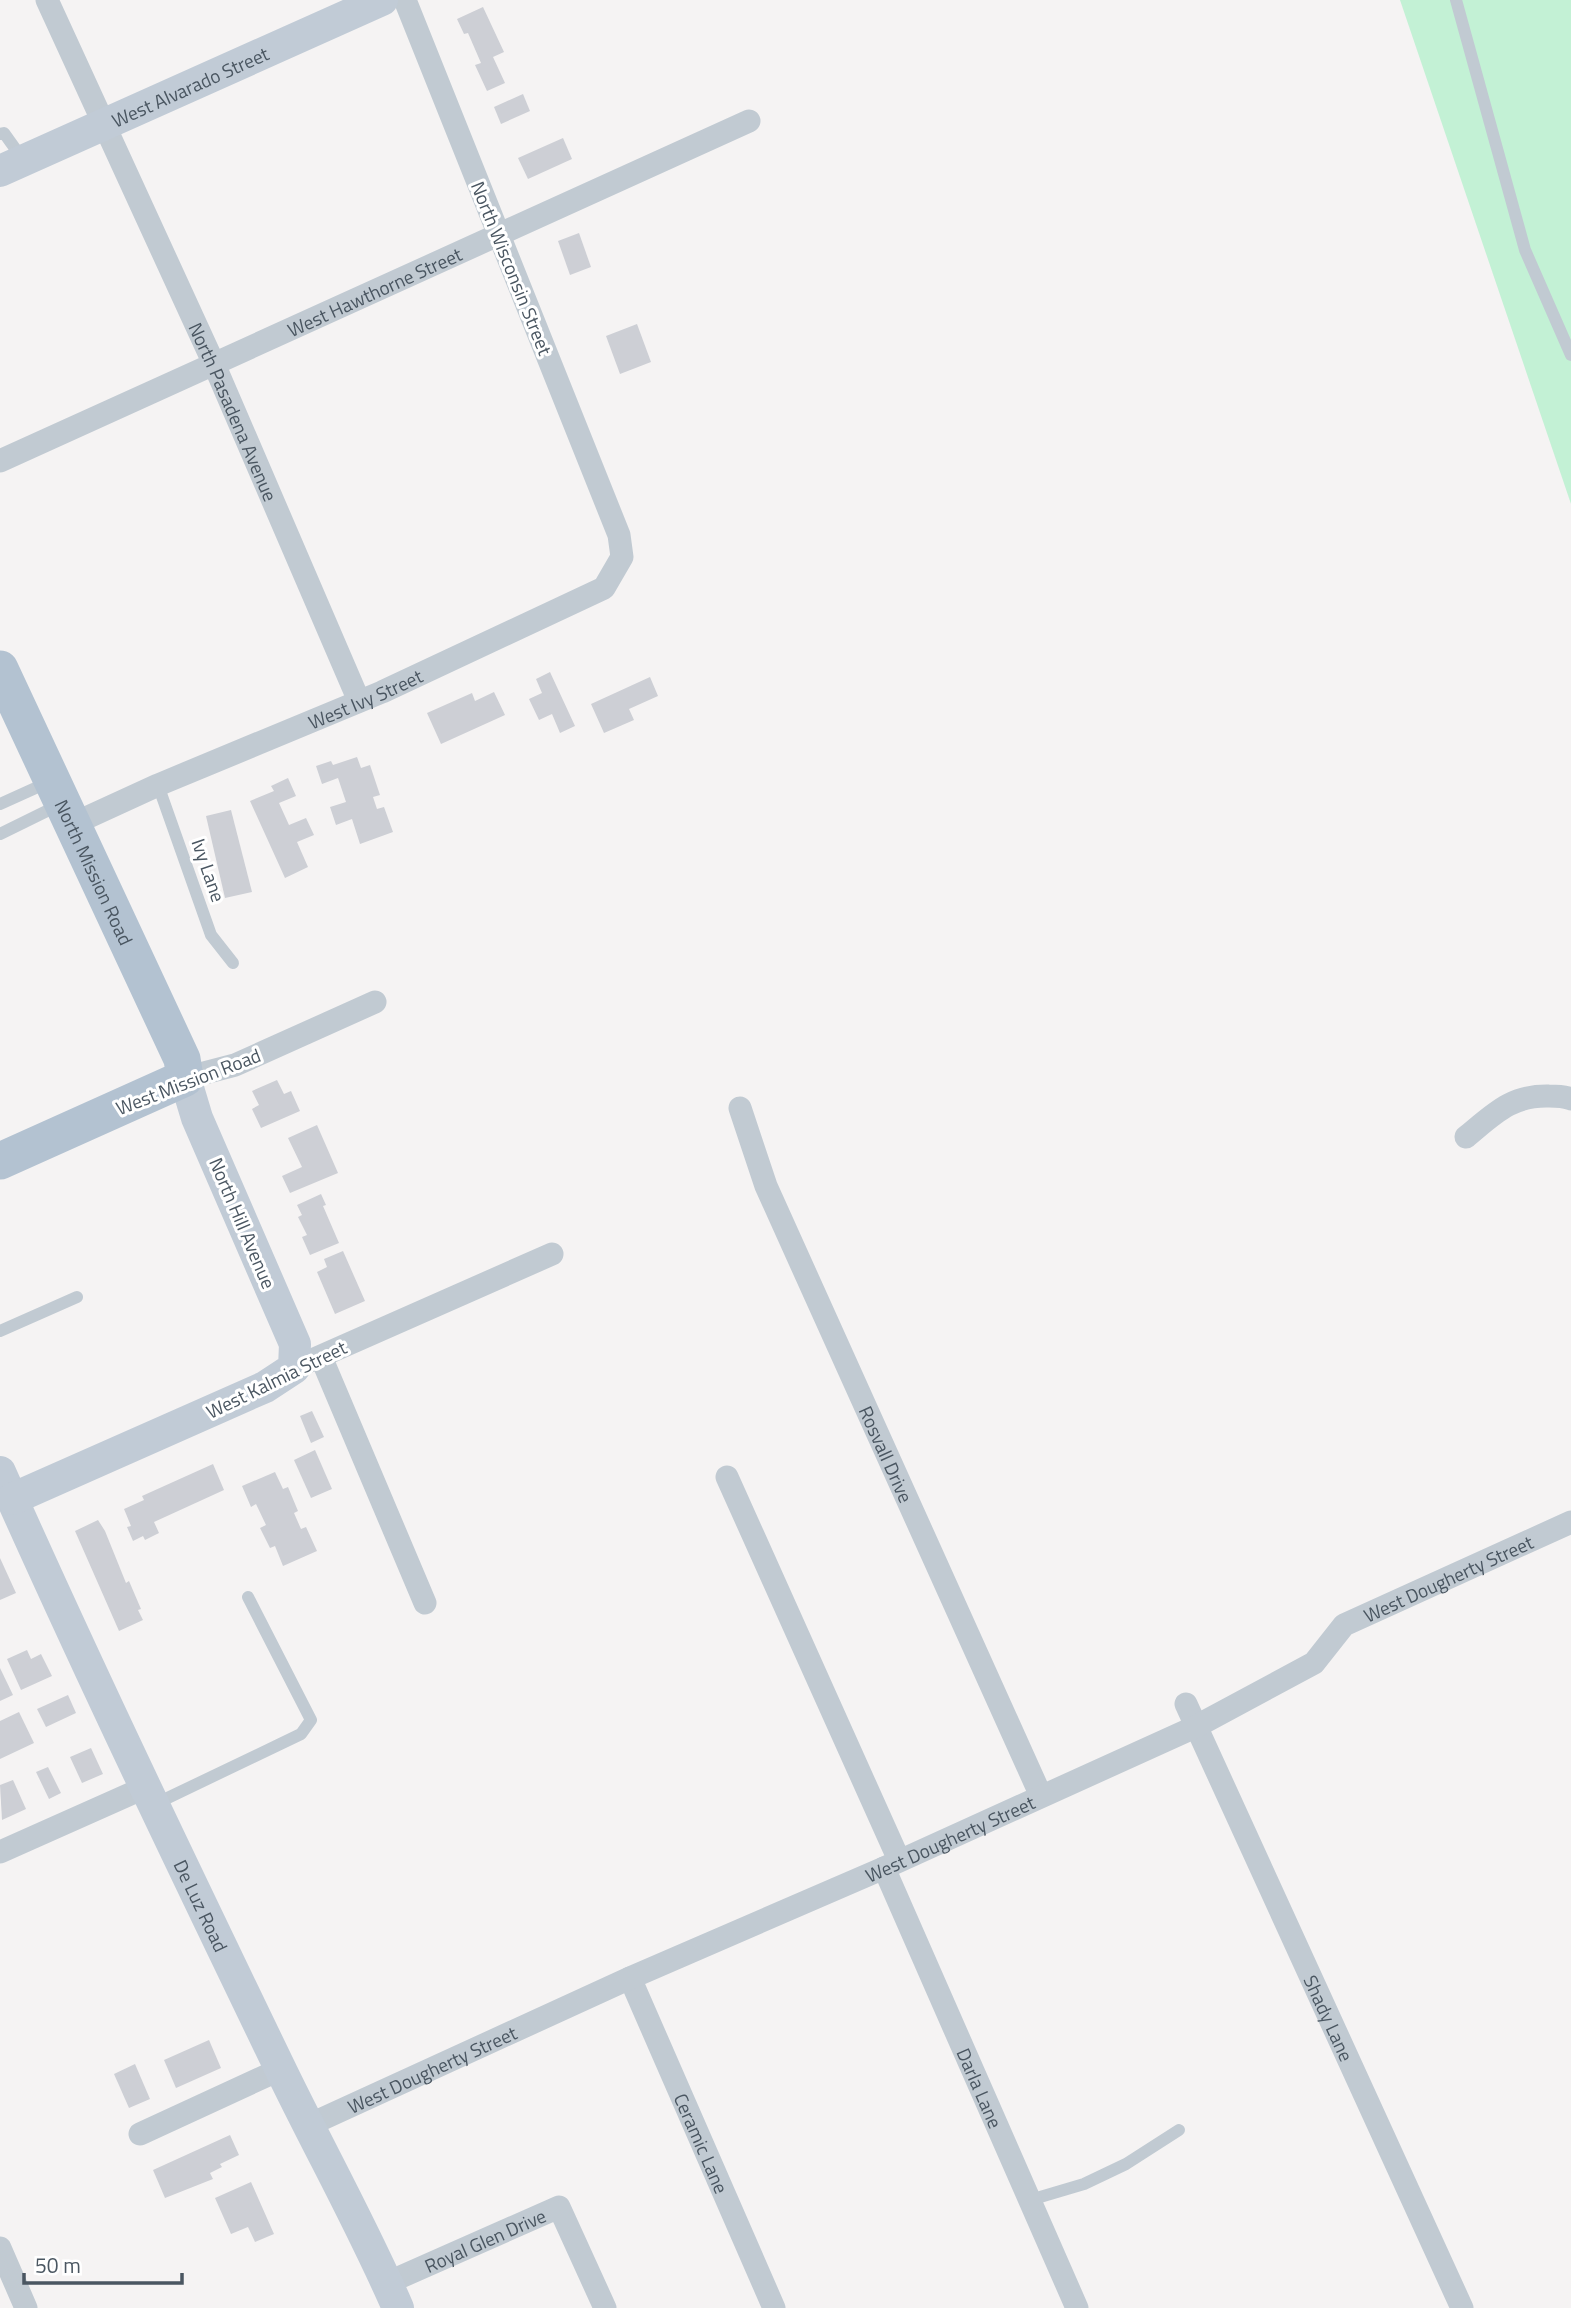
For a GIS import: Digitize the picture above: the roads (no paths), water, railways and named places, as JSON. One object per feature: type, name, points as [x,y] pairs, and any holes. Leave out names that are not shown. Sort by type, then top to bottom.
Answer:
[{"type":"main road","name":"North Mission Road","points":[[0,669],[183,1059],[185,1078]]},
{"type":"main road","name":"West Mission Road","points":[[0,1161],[185,1078]]},
{"type":"street","name":"North Pasadena Avenue","points":[[47,0],[214,364],[359,701]]},
{"type":"street","name":"West Alvarado Street","points":[[12,166],[382,0]]},
{"type":"street","name":"North Wisconsin Street","points":[[405,0],[619,536]]},
{"type":"street","name":"West Hawthorne Street","points":[[0,461],[749,121]]},
{"type":"street","name":"West Ivy Street","points":[[63,803],[158,785],[359,701],[604,588],[622,556],[619,536]]},
{"type":"street","name":"West Mission Road","points":[[185,1078],[235,1065],[375,1002]]},
{"type":"street","name":"North Hill Avenue","points":[[185,1078],[198,1118],[295,1344],[308,1362],[425,1602]]},
{"type":"street","points":[[1466,1137],[1503,1107],[1529,1095],[1564,1096],[1571,1099]]},
{"type":"street","name":"Rosvall Drive","points":[[740,1108],[766,1186],[1041,1796]]},
{"type":"street","name":"West Kalmia Street","points":[[4,1492],[265,1387],[308,1362],[552,1254]]},
{"type":"street","name":"Darla Lane","points":[[727,1477],[1077,2308]]},
{"type":"street","name":"De Luz Road","points":[[4,1492],[392,2296]]},
{"type":"street","name":"West Dougherty Street","points":[[309,2125],[630,1978],[1195,1727],[1314,1663],[1344,1625],[1571,1522]]},
{"type":"street","name":"Shady Lane","points":[[1186,1704],[1462,2308]]},
{"type":"street","points":[[0,1852],[150,1795]]},
{"type":"street","name":"Ceramic Lane","points":[[630,1978],[774,2308]]},
{"type":"street","points":[[140,2134],[281,2069]]},
{"type":"street","name":"Royal Glen Drive","points":[[392,2296],[559,2207],[605,2308]]},
{"type":"street","points":[[2,2260],[26,2308]]},
{"type":"lane","points":[[1456,0],[1525,250],[1571,355]]},
{"type":"lane","points":[[0,135],[4,134],[12,166]]},
{"type":"lane","name":"Ivy Lane","points":[[158,785],[211,935],[233,964]]},
{"type":"lane","points":[[0,804],[63,803]]},
{"type":"lane","points":[[0,834],[63,803]]},
{"type":"lane","points":[[0,1331],[77,1297]]},
{"type":"lane","points":[[150,1795],[301,1734],[312,1720],[247,1597]]},
{"type":"lane","points":[[1030,2200],[1084,2184],[1126,2164],[1179,2130]]}]
